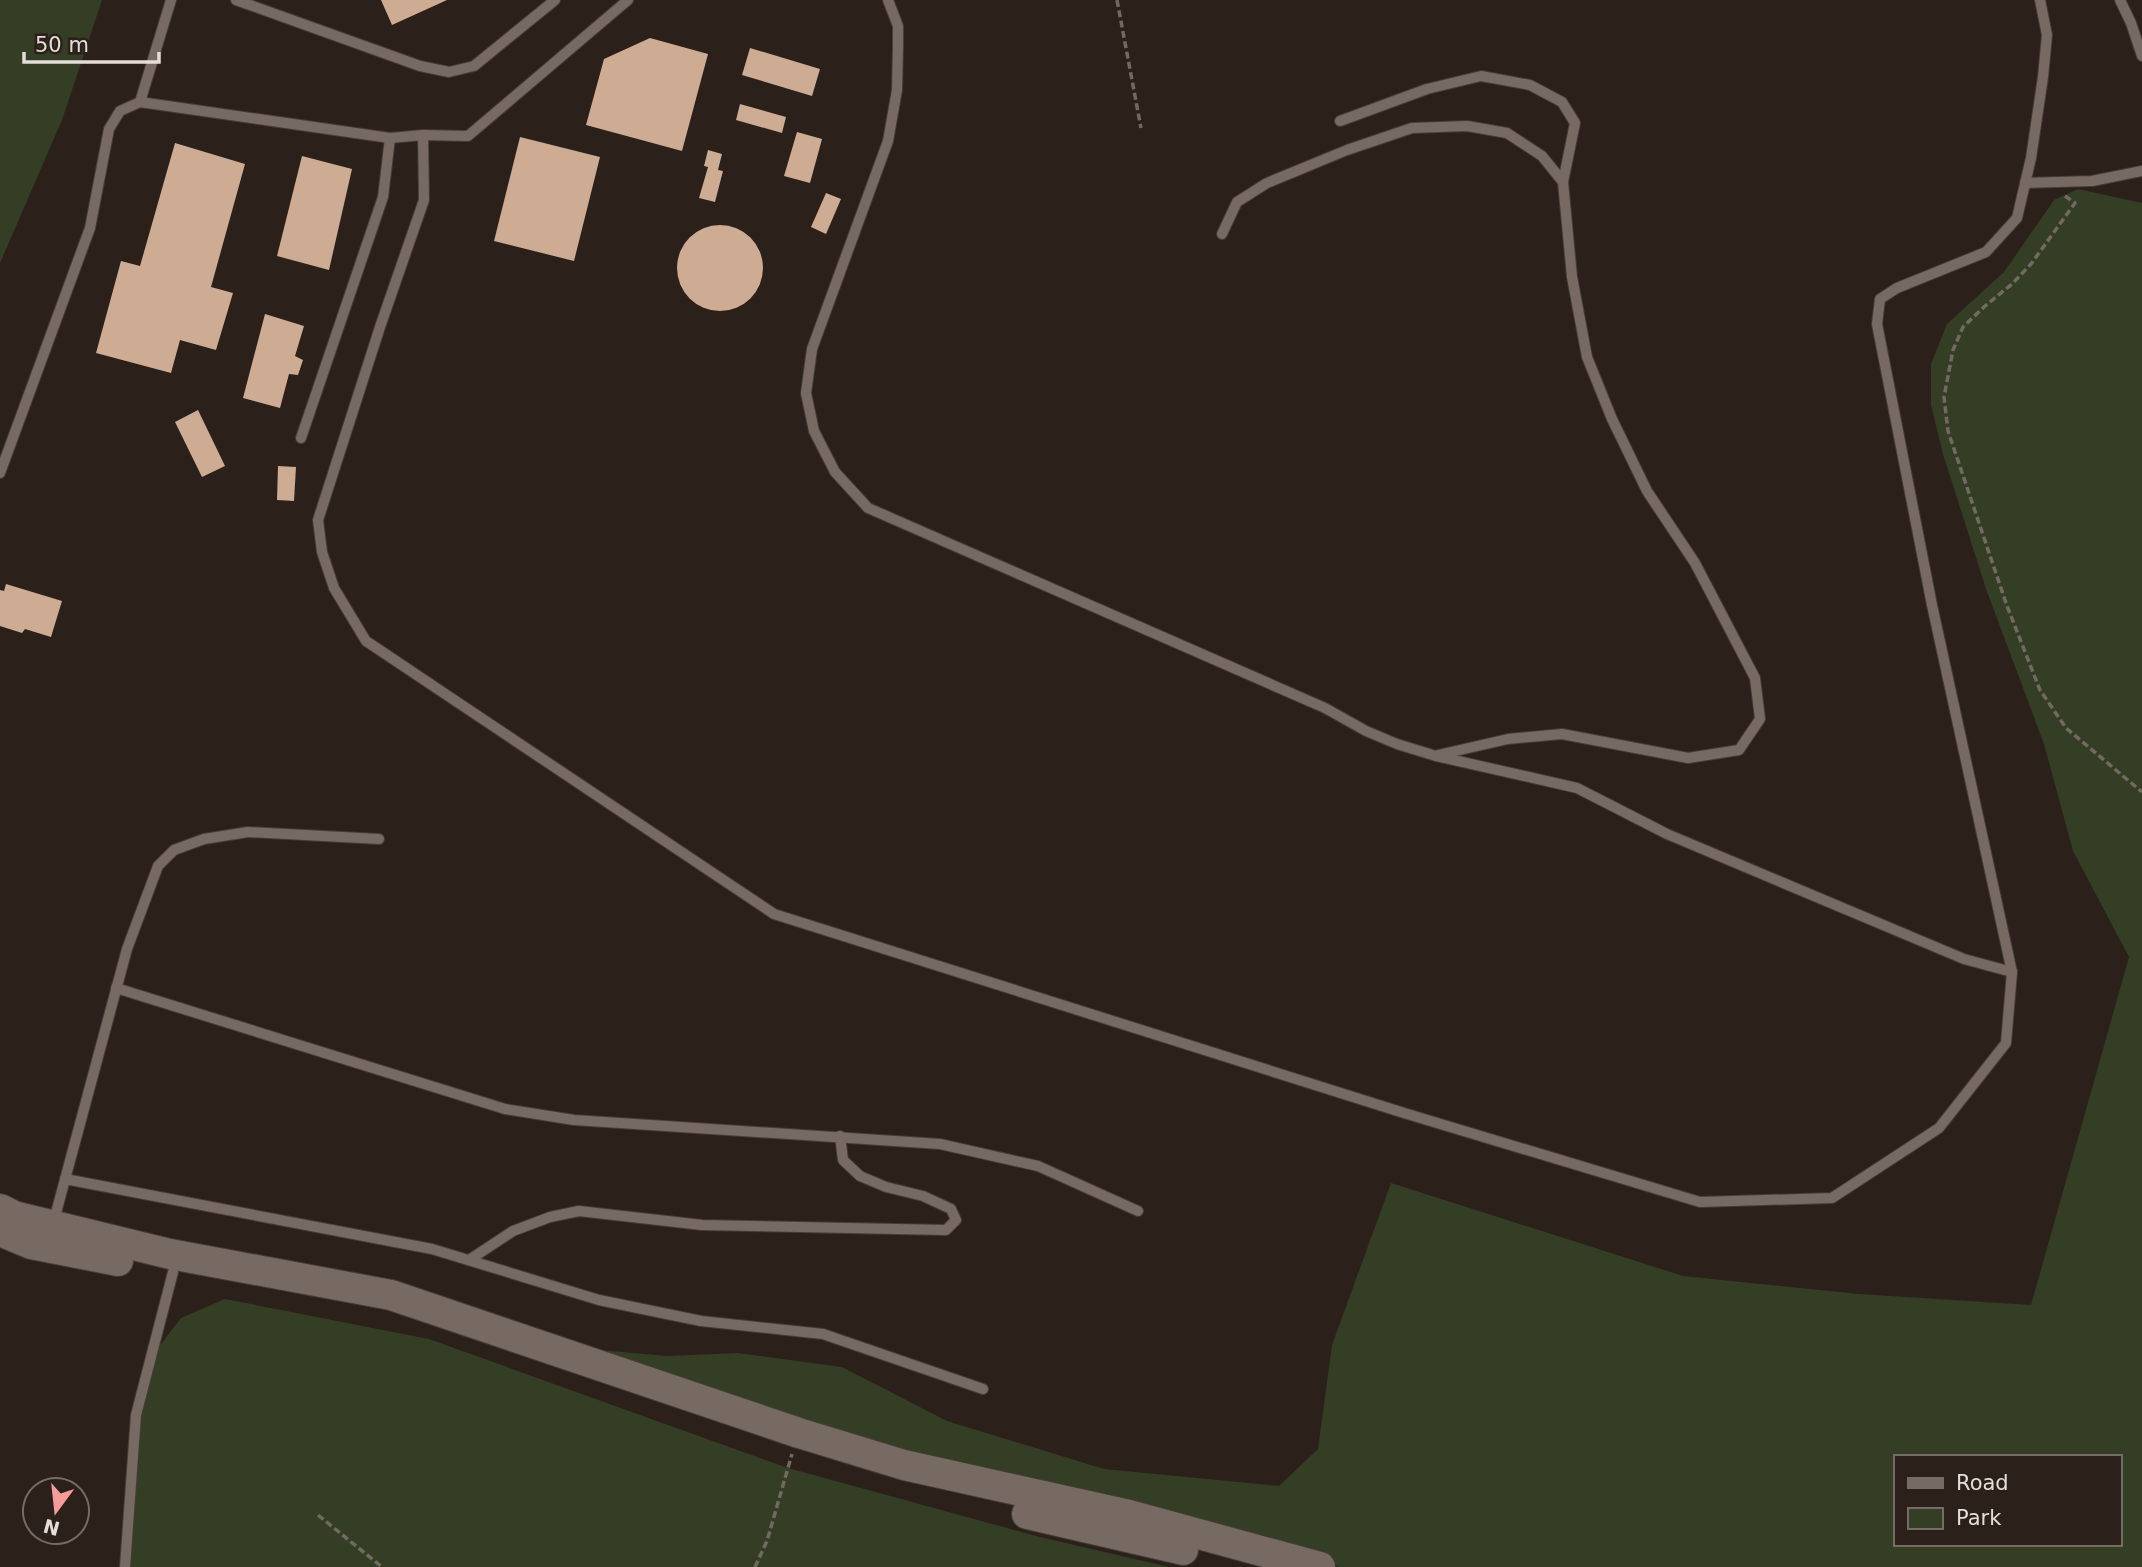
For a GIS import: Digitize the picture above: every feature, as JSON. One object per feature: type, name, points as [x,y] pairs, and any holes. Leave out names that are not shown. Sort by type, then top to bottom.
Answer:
[{"type":"main road","points":[[0,1209],[50,1236],[173,1272],[388,1315],[792,1452],[897,1481],[1248,1567]]},
{"type":"main road","points":[[0,1231],[31,1244],[50,1236],[170,1254],[391,1295],[799,1433],[904,1465],[1129,1516],[1320,1567]]},
{"type":"lane","points":[[140,102],[171,0]]},
{"type":"lane","points":[[236,0],[420,66],[449,72],[474,65],[555,0]]},
{"type":"lane","points":[[0,473],[90,228],[109,129],[120,111],[140,102],[390,138],[423,135],[468,136],[628,0]]},
{"type":"lane","points":[[888,0],[898,26],[898,46],[897,90],[888,141],[812,349],[806,393],[814,431],[835,472],[868,508],[1325,708],[1366,731],[1436,756],[1577,788],[1644,823],[1732,861],[1964,959],[2012,972]]},
{"type":"lane","points":[[423,135],[424,200],[318,520],[322,552],[334,588],[366,641],[774,914],[1404,1114],[1700,1202],[1832,1198],[1939,1128],[2006,1043],[2012,972],[1932,605],[1877,324],[1880,299],[1897,288],[1986,252],[2017,218],[2043,77],[2048,34],[2040,0]]},
{"type":"lane","points":[[2120,0],[2142,56]]},
{"type":"lane","points":[[1340,121],[1427,89],[1481,76],[1531,85],[1562,102],[1575,123],[1563,182],[1572,277],[1587,357],[1612,419],[1647,491],[1695,563],[1755,678],[1760,719],[1739,751],[1688,758],[1562,734],[1508,739],[1436,756]]},
{"type":"lane","points":[[1222,234],[1237,202],[1266,183],[1347,150],[1412,128],[1467,126],[1507,133],[1542,156],[1563,182]]},
{"type":"lane","points":[[301,438],[383,197],[390,138]]},
{"type":"lane","points":[[2025,183],[2092,181],[2141,173]]},
{"type":"lane","points":[[50,1236],[116,988],[146,894],[158,866],[174,850],[204,839],[248,832],[379,839]]},
{"type":"lane","points":[[116,988],[505,1109],[574,1121],[940,1144],[1038,1166],[1138,1211]]},
{"type":"lane","points":[[469,1260],[513,1231],[550,1217],[579,1211],[702,1225],[946,1230],[956,1220],[951,1209],[923,1196],[886,1187],[860,1176],[843,1160],[841,1136]]},
{"type":"lane","points":[[65,1179],[432,1250],[599,1300],[701,1321],[823,1334],[983,1389]]},
{"type":"lane","points":[[125,1567],[136,1415],[173,1272]]},
{"type":"path","points":[[1117,0],[1141,128]]},
{"type":"path","points":[[2048,183],[2075,203],[2031,264],[1963,327],[1953,350],[1944,397],[1948,431],[2007,606],[2040,690],[2066,728],[2142,792]]},
{"type":"path","points":[[755,1567],[767,1541],[792,1452]]},
{"type":"path","points":[[318,1515],[382,1567]]},
{"type":"green space","points":[[0,0],[102,0],[62,120],[0,263]]},
{"type":"green space","points":[[2078,189],[2142,203],[2142,1567],[1340,1567],[904,1465],[577,1348],[667,1356],[738,1353],[842,1367],[947,1421],[1104,1469],[1279,1486],[1318,1449],[1332,1345],[1391,1183],[1683,1276],[1859,1294],[2031,1305],[2129,957],[2073,851],[2044,744],[1986,589],[1943,454],[1931,405],[1931,364],[1947,324],[2004,272],[2054,200]]},
{"type":"green space","points":[[225,1299],[429,1339],[788,1468],[1040,1537],[1169,1567],[125,1567],[136,1415],[151,1357],[181,1318]]},
{"type":"building","points":[[381,0],[447,0],[392,25]]},
{"type":"building","points":[[650,38],[708,54],[682,151],[586,125],[604,59]]},
{"type":"building","points":[[750,48],[820,69],[812,96],[742,75]]},
{"type":"building","points":[[740,104],[786,117],[782,133],[736,120]]},
{"type":"building","points":[[797,132],[822,139],[810,183],[784,176]]},
{"type":"building","points":[[520,137],[600,157],[574,261],[494,241]]},
{"type":"building","points":[[175,143],[245,164],[211,287],[233,293],[216,350],[180,340],[171,373],[96,353],[121,261],[140,266]]},
{"type":"building","points":[[708,150],[722,154],[718,170],[723,171],[715,202],[699,198],[708,167],[704,166]]},
{"type":"building","points":[[302,156],[352,169],[329,270],[277,256]]},
{"type":"building","points":[[826,193],[841,199],[826,234],[811,227]]},
{"type":"building","points":[[712,225],[728,225],[751,237],[760,251],[763,268],[760,285],[751,299],[728,311],[712,311],[696,304],[684,292],[677,276],[677,260],[684,244],[696,232]]},
{"type":"building","points":[[265,314],[304,326],[295,356],[303,360],[298,375],[289,374],[280,408],[243,398]]},
{"type":"building","points":[[198,410],[225,466],[202,477],[175,422]]},
{"type":"building","points":[[278,466],[296,467],[294,501],[277,500]]},
{"type":"building","points":[[6,584],[62,601],[51,637],[25,629],[22,633],[0,626],[0,590],[4,591]]}]
